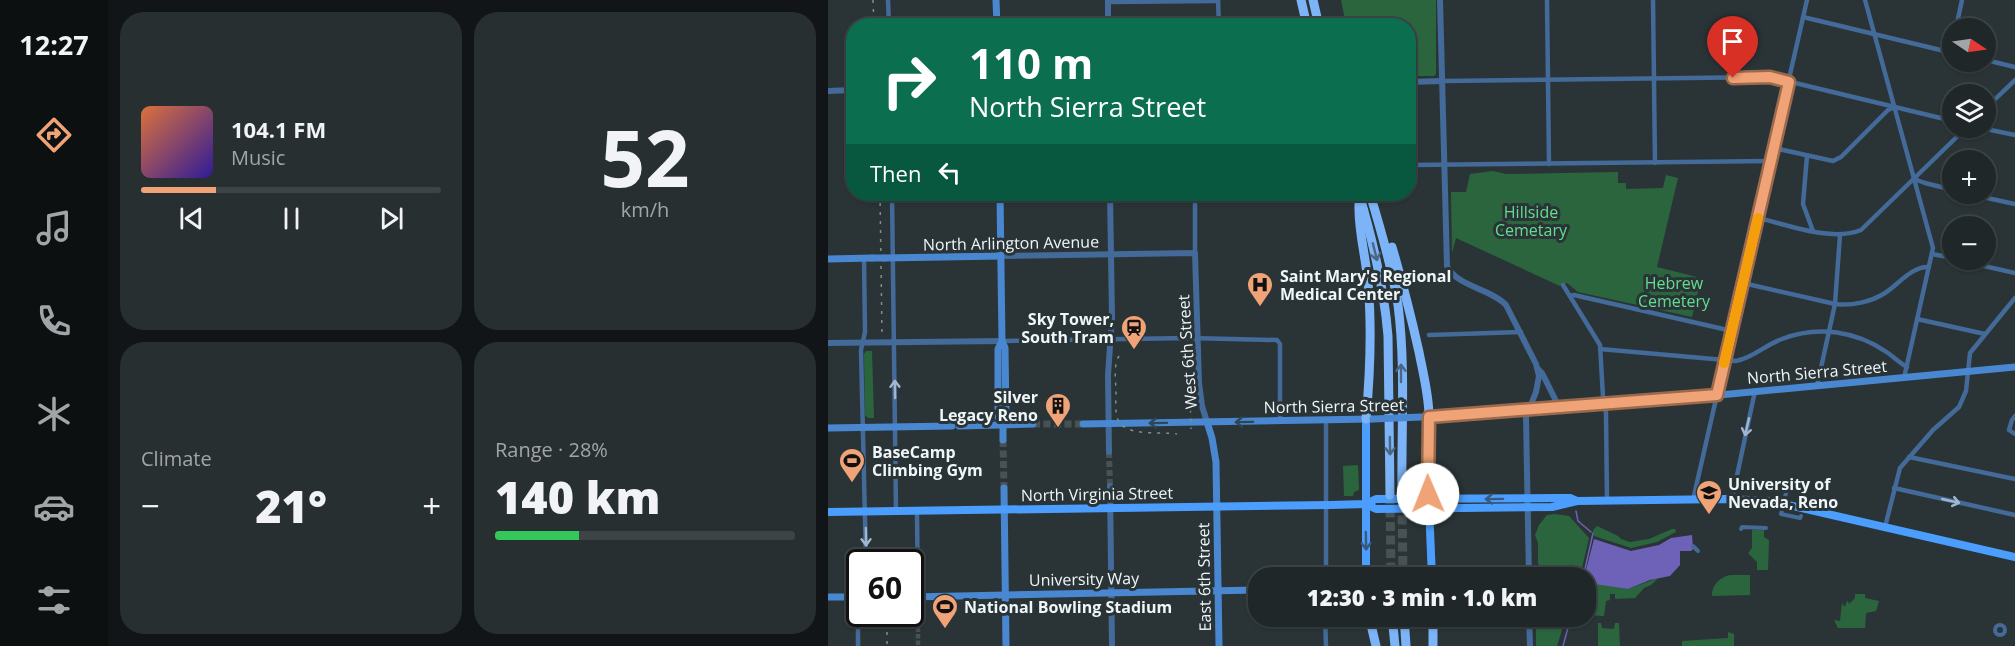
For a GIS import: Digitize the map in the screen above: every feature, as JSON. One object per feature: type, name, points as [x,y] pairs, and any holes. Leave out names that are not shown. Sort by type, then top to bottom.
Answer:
[{"type":"highway","points":[[1301,0],[1305,18]]},
{"type":"highway","points":[[1314,0],[1317,18]]},
{"type":"highway","points":[[1359,201],[1358,219],[1368,282],[1370,312],[1370,419]]},
{"type":"highway","points":[[1361,201],[1379,269],[1387,314],[1390,495]]},
{"type":"highway","points":[[1372,201],[1388,255],[1398,308],[1401,342],[1402,495]]},
{"type":"highway","points":[[1377,201],[1406,293],[1427,391],[1425,417]]},
{"type":"highway","points":[[1372,627],[1376,646]]},
{"type":"highway","points":[[1393,627],[1395,646]]},
{"type":"highway","points":[[1405,627],[1406,646]]},
{"type":"highway","points":[[1433,627],[1433,646]]},
{"type":"main road","points":[[996,0],[997,18]]},
{"type":"main road","points":[[1000,201],[1002,341],[1005,348],[1006,416],[1003,425],[1003,440]]},
{"type":"main road","name":"North Arlington Avenue","points":[[828,259],[1000,256]]},
{"type":"main road","name":"North Sierra Street","points":[[1083,424],[1425,417],[1717,395],[2015,368]]},
{"type":"main road","points":[[1425,417],[1432,567]]},
{"type":"main road","points":[[1366,567],[1370,419]]},
{"type":"main road","name":"West 6th Street","points":[[1207,422],[1215,454],[1216,507]]},
{"type":"main road","points":[[828,428],[1033,424]]},
{"type":"main road","points":[[1004,488],[1006,646]]},
{"type":"main road","name":"North Virginia Street","points":[[828,512],[1366,504],[1376,509],[1429,504],[1528,503],[1570,498],[1577,501],[1732,500],[1776,502],[2015,557]]},
{"type":"main road","name":"East 6th Street","points":[[1216,507],[1219,646]]},
{"type":"main road","name":"University Way","points":[[924,597],[1248,591]]},
{"type":"main road","points":[[828,597],[846,596]]},
{"type":"street","points":[[888,0],[889,18]]},
{"type":"street","points":[[1440,0],[1446,260],[1454,276],[1503,301],[1560,407]]},
{"type":"street","points":[[1547,0],[1549,164]]},
{"type":"street","points":[[1653,0],[1655,163]]},
{"type":"street","points":[[1693,500],[1807,0]]},
{"type":"street","points":[[1865,0],[1933,248],[1904,378]]},
{"type":"street","points":[[1958,18],[1962,0]]},
{"type":"street","points":[[1108,18],[1108,1],[1218,1],[1219,18]]},
{"type":"street","points":[[1803,17],[1942,50]]},
{"type":"street","points":[[1996,62],[2015,67]]},
{"type":"street","points":[[1416,82],[1770,77],[1942,118]]},
{"type":"street","points":[[1996,98],[2015,80]]},
{"type":"street","points":[[828,91],[846,90]]},
{"type":"street","points":[[1774,148],[1829,161],[1838,159],[1888,110],[1895,107]]},
{"type":"street","points":[[1996,131],[2015,135]]},
{"type":"street","points":[[1758,218],[1840,235],[1861,230],[1956,138]]},
{"type":"street","points":[[1808,156],[1803,204],[1813,231]]},
{"type":"street","points":[[1416,165],[1771,161]]},
{"type":"street","points":[[1914,179],[1942,187]]},
{"type":"street","points":[[1996,200],[2015,204]]},
{"type":"street","points":[[892,201],[896,511]]},
{"type":"street","points":[[1109,452],[1110,201]]},
{"type":"street","name":"West 6th Street","points":[[1195,201],[1197,339],[1200,388],[1207,422]]},
{"type":"street","points":[[1817,386],[1835,304],[1840,235]]},
{"type":"street","name":"North Arlington Avenue","points":[[1000,256],[1195,254]]},
{"type":"street","points":[[1932,254],[1942,256]]},
{"type":"street","points":[[866,549],[861,350],[865,332],[868,258]]},
{"type":"street","points":[[1743,283],[1835,304],[1849,305],[1886,292],[1918,268],[1929,267]]},
{"type":"street","points":[[1996,269],[2015,273]]},
{"type":"street","points":[[1563,285],[1600,343],[1606,413],[1607,501]]},
{"type":"street","points":[[1570,296],[1574,295],[1732,331]]},
{"type":"street","points":[[1885,527],[1900,468],[1933,430],[1959,407],[1966,391],[1970,353],[2015,298]]},
{"type":"street","points":[[1917,319],[1985,334]]},
{"type":"street","points":[[1600,348],[1736,361],[1746,359],[1774,342],[1798,334],[1829,331],[1850,334],[1870,342],[1907,367]]},
{"type":"street","points":[[1429,334],[1521,332]]},
{"type":"street","points":[[828,343],[1197,339],[1278,341],[1280,421]]},
{"type":"street","points":[[1528,567],[1526,419],[1537,388],[1538,369]]},
{"type":"street","points":[[1732,500],[1755,391]]},
{"type":"street","points":[[2012,433],[2012,420],[2015,416]]},
{"type":"street","points":[[1326,420],[1326,567]]},
{"type":"street","points":[[1909,457],[2015,479]]},
{"type":"street","points":[[1789,480],[1781,514],[1800,518],[1801,516]]},
{"type":"street","points":[[1110,486],[1112,646]]},
{"type":"street","points":[[1894,488],[2015,515]]},
{"type":"street","points":[[916,549],[917,511]]},
{"type":"street","points":[[1741,529],[1742,527],[1766,528]]},
{"type":"street","points":[[1693,546],[1698,551]]},
{"type":"street","points":[[858,627],[858,646]]},
{"type":"street","points":[[1325,627],[1326,646]]},
{"type":"street","points":[[1529,627],[1530,646]]},
{"type":"green space","points":[[1341,0],[1436,0],[1436,74],[1416,76],[1416,18],[1345,18]]},
{"type":"green space","name":"Hillside Cemetary","points":[[1493,171],[1506,174],[1618,172],[1618,183],[1626,183],[1626,189],[1663,188],[1666,175],[1678,178],[1657,267],[1701,278],[1692,317],[1578,292],[1567,283],[1560,286],[1456,238],[1452,253],[1451,192],[1466,192],[1470,174]]},
{"type":"green space","points":[[866,351],[872,351],[874,418],[868,418],[865,415],[864,354]]},
{"type":"green space","points":[[1358,465],[1359,490],[1354,492],[1353,496],[1344,496],[1343,466]]},
{"type":"green space","points":[[1547,515],[1569,516],[1589,538],[1582,567],[1540,567],[1535,535]]},
{"type":"green space","points":[[1597,526],[1630,542],[1649,539],[1672,529],[1676,532],[1657,542],[1631,548],[1594,536],[1593,530]]},
{"type":"green space","points":[[1752,530],[1764,530],[1764,537],[1769,540],[1768,570],[1757,570],[1757,562],[1748,553],[1752,548]]},
{"type":"green space","points":[[1730,575],[1750,575],[1750,595],[1712,596],[1717,582]]},
{"type":"green space","points":[[1658,578],[1635,598],[1615,599],[1615,594],[1610,594],[1610,600],[1606,601],[1604,616],[1596,616],[1596,582],[1628,589]]},
{"type":"green space","points":[[1855,594],[1865,594],[1865,598],[1879,601],[1876,611],[1866,613],[1865,628],[1838,628],[1834,620],[1840,621],[1842,603],[1845,607],[1847,601],[1849,604],[1855,598]]},
{"type":"green space","points":[[1598,623],[1601,623],[1602,628],[1614,629],[1615,623],[1619,623],[1620,646],[1598,646]]},
{"type":"green space","points":[[1536,627],[1563,627],[1557,646],[1536,646]]},
{"type":"green space","points":[[1728,632],[1734,634],[1734,646],[1682,646],[1682,641],[1728,638]]},
{"type":"shaded area","points":[[1692,535],[1693,549],[1680,551],[1680,565],[1670,576],[1650,580],[1628,589],[1596,584],[1596,567],[1587,567],[1594,539],[1631,551],[1659,545],[1671,538]]},
{"type":"waterway","points":[[1576,511],[1578,521],[1591,532]]},
{"type":"waterway","points":[[1585,567],[1593,533]]},
{"type":"waterway","points":[[1563,646],[1568,627]]},
{"type":"tunnel","points":[[1033,424],[1083,424]]},
{"type":"tunnel","points":[[1003,440],[1004,488]]},
{"type":"tunnel","points":[[1109,452],[1110,486]]},
{"type":"tunnel","points":[[1390,495],[1391,567]]},
{"type":"tunnel","points":[[1402,502],[1403,567]]},
{"type":"tunnel","points":[[918,627],[918,646]]},
{"type":"railway","points":[[873,0],[874,18]]},
{"type":"railway","points":[[880,201],[882,334]]},
{"type":"railway","points":[[1119,356],[1115,369],[1116,408],[1120,424],[1134,431],[1177,434]]},
{"type":"railway","points":[[1186,356],[1189,364],[1191,429]]},
{"type":"railway","points":[[887,627],[887,646]]},
{"type":"slow traffic","points":[[1724,363],[1758,218]]},
{"type":"place","name":"Saint Mary's Regional Medical Center","points":[[1260,308]]},
{"type":"place","name":"Sky Tower, South Tram","points":[[1134,351]]},
{"type":"place","name":"Silver Legacy Reno","points":[[1058,429]]},
{"type":"place","name":"BaseCamp Climbing Gym","points":[[852,484]]},
{"type":"place","name":"University of Nevada, Reno","points":[[1709,516]]},
{"type":"place","name":"National Bowling Stadium","points":[[945,630]]},
{"type":"route","points":[[1428,494],[1429,417],[1717,395],[1789,82],[1770,77],[1733,78]]},
{"type":"park label","name":"Hebrew Cemetery","points":[[1674,292]]}]
